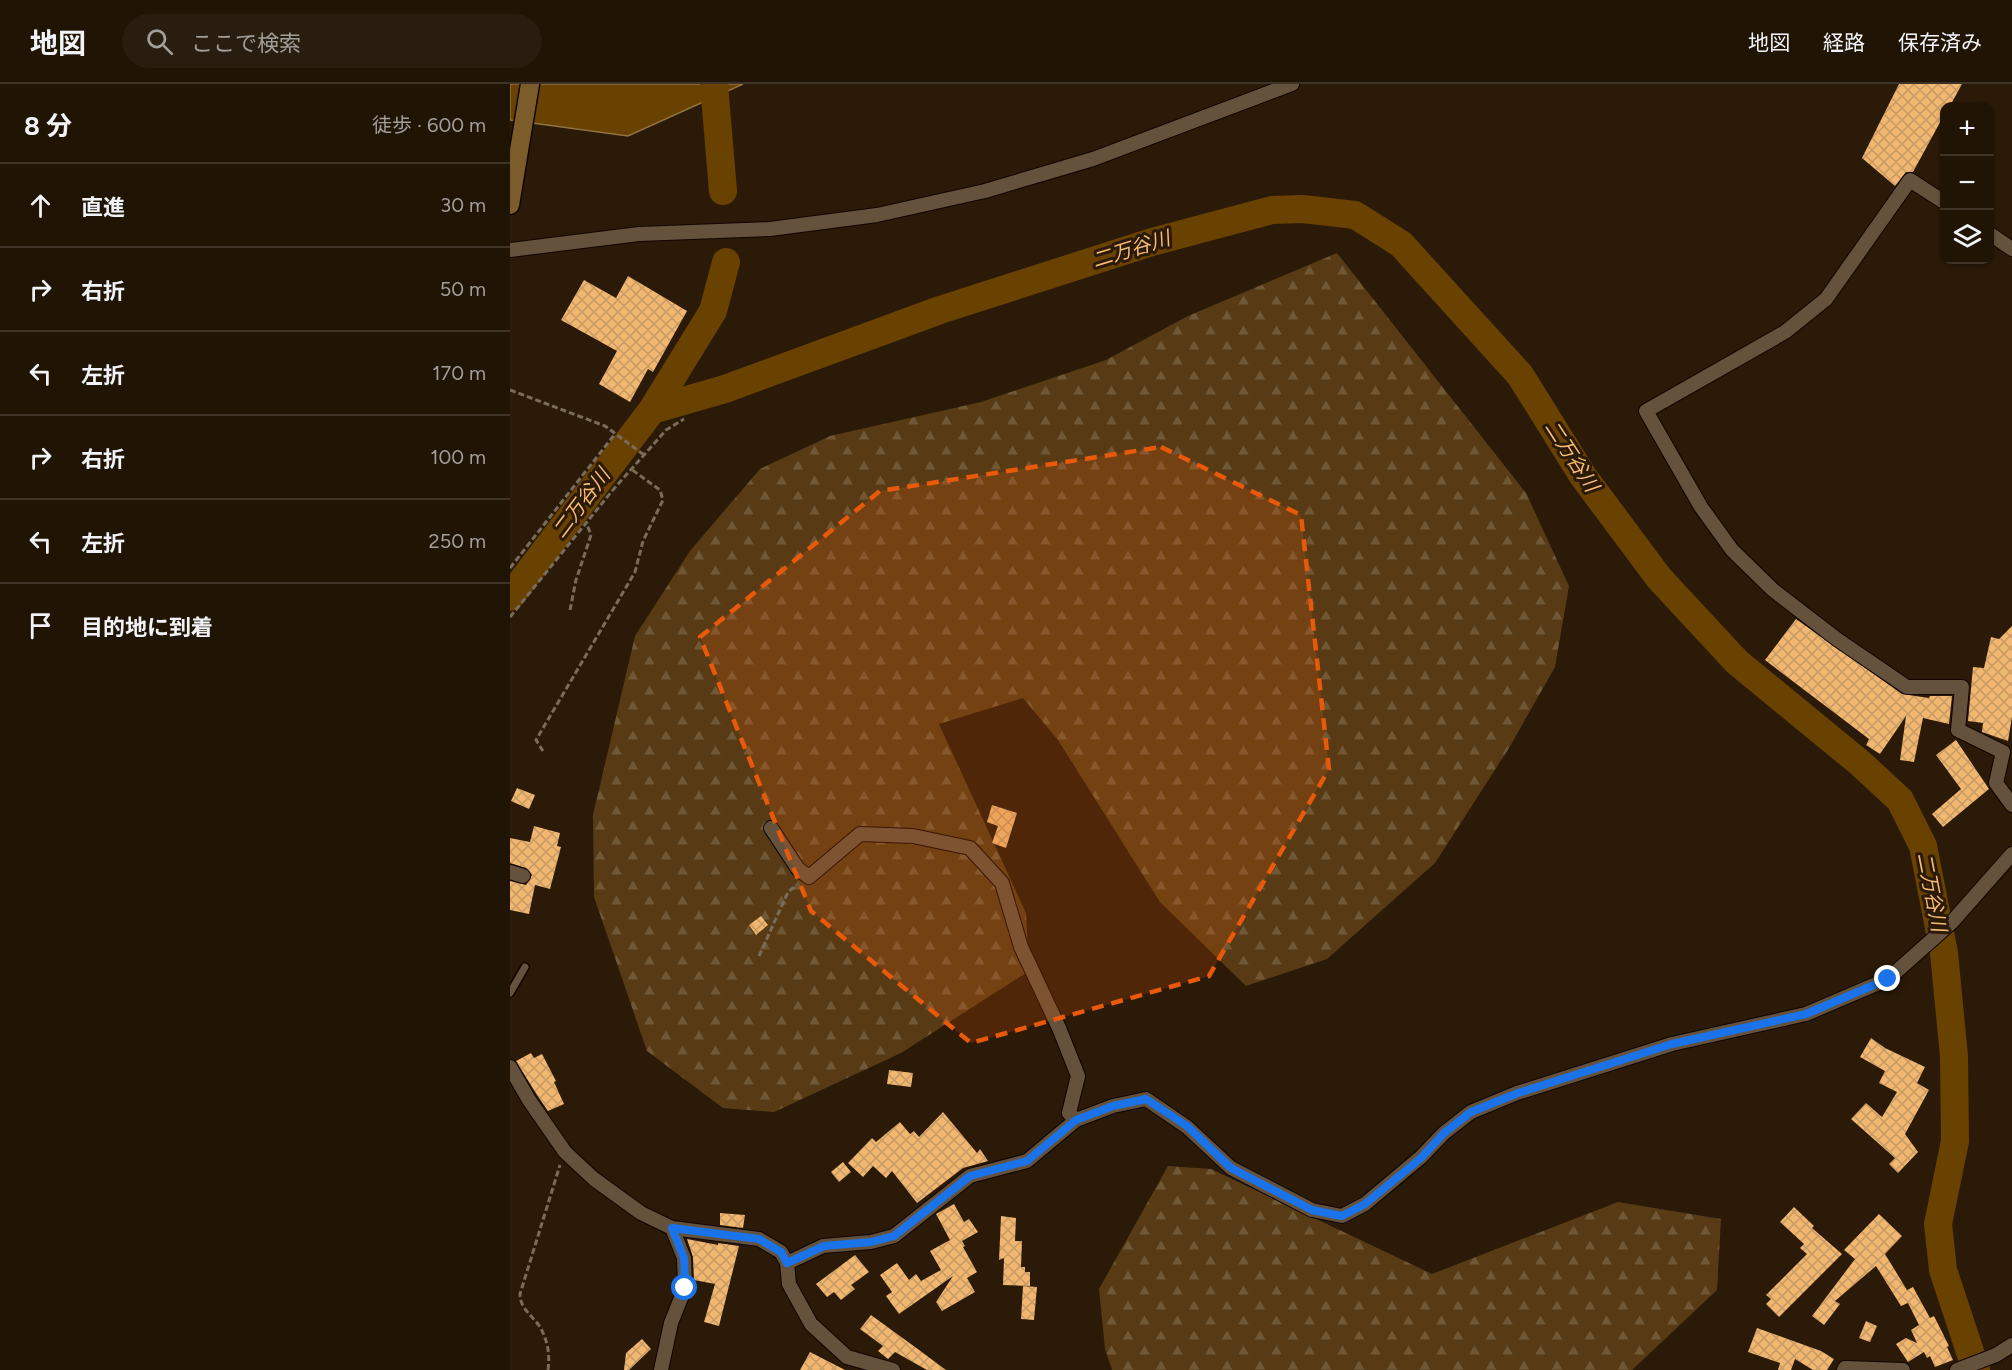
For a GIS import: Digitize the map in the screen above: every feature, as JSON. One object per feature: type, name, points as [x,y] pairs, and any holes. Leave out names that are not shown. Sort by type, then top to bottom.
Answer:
[{"type":"main road","points":[[510,205],[530,84]]},
{"type":"street","points":[[510,250],[639,234],[770,229],[877,215],[986,191],[1093,159],[1292,84]]},
{"type":"street","points":[[1940,199],[1910,180],[1826,299],[1785,332],[1646,411],[1686,485],[1732,550],[1773,590],[1838,640],[1907,687],[1962,687],[1958,730],[2003,752],[1996,783],[2012,805]]},
{"type":"street","points":[[1994,237],[2012,249]]},
{"type":"street","points":[[771,828],[798,869],[809,877],[860,834],[913,836],[970,848],[1002,883],[1021,947],[1075,1066],[1078,1076],[1069,1113],[1076,1120]]},
{"type":"street","points":[[787,1263],[824,1246],[871,1242],[894,1236],[970,1176],[1027,1161],[1076,1120],[1113,1106],[1146,1099],[1187,1126],[1231,1168],[1312,1210],[1342,1216],[1365,1204],[1421,1158],[1444,1133],[1471,1112],[1550,1082],[1570,1078],[1672,1044],[1806,1014],[1888,979],[1929,945],[2010,861]]},
{"type":"street","points":[[510,1067],[529,1100],[566,1152],[594,1179],[641,1213],[672,1228],[759,1239],[781,1252],[787,1263],[789,1284],[811,1324],[847,1357],[893,1370]]},
{"type":"street","points":[[661,1370],[671,1323],[685,1288],[684,1258],[672,1228]]},
{"type":"street","points":[[1957,1370],[1996,1355],[2012,1345]]},
{"type":"street","points":[[1844,1370],[1903,1370]]},
{"type":"lane","points":[[510,993],[525,966]]},
{"type":"path","points":[[510,390],[605,426],[644,455]]},
{"type":"path","points":[[510,617],[631,469],[666,430],[684,419]]},
{"type":"path","points":[[510,568],[617,435]]},
{"type":"path","points":[[543,751],[536,740],[635,572],[643,541],[663,500],[660,490],[631,469]]},
{"type":"path","points":[[570,610],[576,580],[591,535],[586,522]]},
{"type":"path","points":[[759,957],[788,892],[809,877]]},
{"type":"path","points":[[548,1370],[547,1343],[540,1327],[520,1302],[520,1294],[566,1152]]},
{"type":"highlighted area","points":[[1161,447],[1301,515],[1329,769],[1209,976],[971,1043],[811,911],[700,637],[880,491]]},
{"type":"green space","points":[[1337,253],[1526,493],[1569,586],[1555,667],[1509,748],[1435,863],[1327,959],[1246,986],[1160,902],[1058,740],[1023,698],[939,724],[1026,913],[1029,971],[901,1053],[774,1112],[723,1108],[647,1051],[594,897],[593,815],[635,636],[690,551],[760,469],[830,436],[981,402],[1106,360],[1188,316]]},
{"type":"green space","points":[[1168,1166],[1211,1169],[1432,1274],[1618,1202],[1721,1219],[1717,1290],[1632,1370],[1112,1370],[1105,1349],[1099,1289]]},
{"type":"shaded area","points":[[510,84],[743,84],[628,136],[510,120]]},
{"type":"building","points":[[1899,84],[1962,84],[1952,102],[1940,102],[1940,122],[1913,172],[1906,172],[1895,186],[1862,158]]},
{"type":"building","points":[[628,276],[687,311],[653,372],[648,369],[630,402],[599,384],[617,351],[561,320],[584,280],[616,298]]},
{"type":"building","points":[[1796,619],[1902,694],[1929,698],[1930,696],[1952,696],[1949,724],[1923,718],[1914,762],[1900,760],[1906,716],[1880,754],[1866,745],[1869,739],[1765,660]]},
{"type":"building","points":[[2012,626],[2012,717],[2008,741],[1982,732],[1983,723],[1968,721],[1973,667],[1984,668],[1991,637],[1999,639]]},
{"type":"building","points":[[1956,740],[1989,789],[1943,827],[1932,814],[1961,789],[1936,755]]},
{"type":"building","points":[[517,788],[535,795],[529,809],[511,801]]},
{"type":"building","points":[[992,805],[1017,813],[1006,848],[992,843],[998,826],[987,822]]},
{"type":"building","points":[[534,826],[560,833],[557,846],[561,847],[550,889],[535,885],[529,914],[510,910],[510,881],[526,885],[532,875],[526,868],[510,863],[510,838],[530,842]]},
{"type":"building","points":[[761,916],[768,925],[756,935],[749,925]]},
{"type":"building","points":[[1871,1038],[1885,1048],[1925,1067],[1917,1083],[1929,1090],[1905,1134],[1918,1152],[1898,1173],[1889,1164],[1895,1158],[1851,1119],[1866,1103],[1882,1117],[1897,1092],[1879,1083],[1885,1071],[1860,1057]]},
{"type":"building","points":[[531,1053],[534,1058],[542,1054],[556,1081],[554,1082],[564,1104],[548,1111],[537,1095],[516,1061]]},
{"type":"building","points":[[889,1070],[913,1073],[911,1087],[887,1084]]},
{"type":"building","points":[[943,1112],[977,1153],[980,1149],[988,1161],[963,1168],[917,1203],[892,1171],[886,1178],[873,1166],[863,1177],[848,1163],[872,1138],[876,1142],[900,1122],[910,1134],[914,1131],[919,1137]]},
{"type":"building","points":[[843,1162],[851,1172],[839,1182],[831,1172]]},
{"type":"building","points":[[954,1204],[964,1222],[969,1219],[978,1232],[962,1241],[977,1272],[967,1278],[975,1292],[942,1311],[936,1302],[953,1276],[899,1314],[886,1296],[892,1292],[880,1275],[897,1263],[909,1280],[916,1274],[921,1281],[941,1270],[930,1251],[950,1240],[936,1214]]},
{"type":"building","points":[[1794,1207],[1814,1226],[1812,1228],[1842,1254],[1779,1317],[1766,1304],[1771,1299],[1766,1295],[1807,1254],[1800,1248],[1804,1244],[1780,1222]]},
{"type":"building","points":[[720,1213],[745,1215],[743,1228],[720,1225]]},
{"type":"building","points":[[1879,1214],[1902,1236],[1885,1254],[1907,1290],[1913,1287],[1930,1318],[1934,1316],[1949,1346],[1947,1347],[1953,1360],[1935,1367],[1930,1356],[1927,1358],[1924,1352],[1908,1362],[1896,1344],[1906,1338],[1917,1343],[1911,1330],[1919,1325],[1908,1303],[1901,1306],[1876,1266],[1835,1301],[1840,1304],[1824,1325],[1812,1316],[1855,1259],[1844,1250]]},
{"type":"building","points":[[1001,1216],[1016,1218],[1015,1241],[1022,1241],[1021,1267],[1025,1267],[1025,1272],[1030,1272],[1030,1286],[1003,1285],[1004,1258],[999,1260]]},
{"type":"building","points":[[687,1239],[718,1245],[718,1243],[739,1246],[719,1326],[704,1322],[715,1284],[694,1280],[693,1257]]},
{"type":"building","points":[[855,1255],[869,1272],[851,1285],[855,1289],[841,1300],[834,1292],[827,1297],[816,1284]]},
{"type":"building","points":[[1023,1286],[1037,1287],[1034,1320],[1021,1319]]},
{"type":"building","points":[[871,1315],[946,1370],[927,1370],[895,1352],[888,1359],[878,1351],[883,1346],[860,1329]]},
{"type":"building","points":[[1866,1321],[1877,1326],[1870,1342],[1859,1338]]},
{"type":"building","points":[[1757,1328],[1821,1351],[1834,1359],[1827,1370],[1813,1370],[1795,1359],[1791,1370],[1778,1370],[1780,1363],[1748,1352]]},
{"type":"building","points":[[642,1339],[651,1349],[629,1370],[624,1370],[626,1353]]},
{"type":"building","points":[[810,1352],[845,1370],[800,1370]]},
{"type":"waterway","name":"二万谷川","points":[[714,84],[723,191]]},
{"type":"waterway","name":"二万谷川","points":[[652,410],[725,389],[940,310],[1152,242],[1272,210],[1303,209],[1355,215],[1401,244],[1520,375],[1583,476],[1659,578],[1737,662],[1860,763],[1900,800],[1923,846],[1944,953],[1954,1056],[1955,1141],[1938,1224],[1943,1270],[1976,1370]]},
{"type":"waterway","name":"二万谷川","points":[[510,597],[652,410],[713,311],[726,262]]},
{"type":"route","points":[[685,1288],[684,1258],[672,1228],[759,1239],[781,1252],[787,1263],[824,1246],[871,1242],[894,1236],[970,1176],[1027,1161],[1076,1120],[1113,1106],[1146,1099],[1187,1126],[1231,1168],[1246,1173],[1312,1210],[1342,1216],[1365,1204],[1421,1158],[1444,1133],[1471,1112],[1560,1078],[1570,1078],[1672,1044],[1806,1014],[1888,979]]}]
